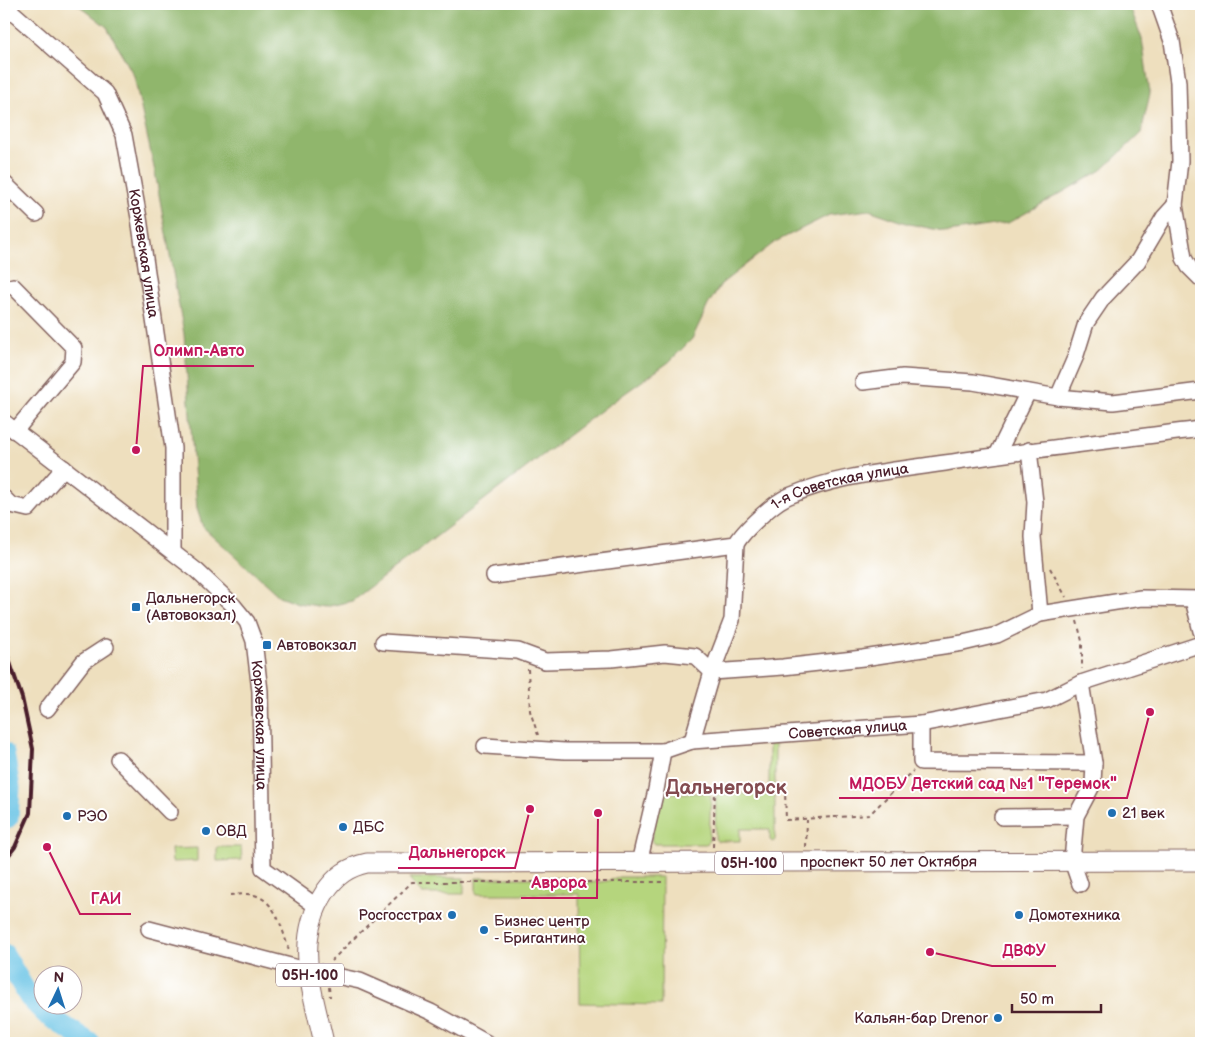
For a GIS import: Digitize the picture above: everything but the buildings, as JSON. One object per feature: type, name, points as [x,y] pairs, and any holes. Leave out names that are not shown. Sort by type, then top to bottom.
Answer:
[{"type":"main road","name":"проспект 50 лет Октября","points":[[324,1043],[308,969],[307,940],[316,906],[332,881],[352,866],[367,863],[1201,861]]},
{"type":"street","points":[[1159,4],[1172,41],[1178,82],[1180,160],[1175,205],[1184,258],[1188,267],[1201,279]]},
{"type":"street","name":"Коржевская улица","points":[[4,5],[105,94],[124,135],[139,218],[173,448],[173,551]]},
{"type":"street","points":[[4,183],[36,214]]},
{"type":"street","points":[[1058,397],[1075,358],[1086,323],[1103,298],[1138,261],[1164,217],[1175,205]]},
{"type":"street","points":[[10,427],[73,362],[74,348],[13,286]]},
{"type":"street","points":[[863,382],[903,377],[973,382],[1058,397],[1113,402],[1201,391]]},
{"type":"street","points":[[997,455],[1028,392]]},
{"type":"street","name":"Коржевская улица","points":[[10,427],[173,551],[234,606],[247,622],[254,641],[260,691],[263,868],[316,906]]},
{"type":"street","name":"1-я Советская улица","points":[[736,544],[742,533],[786,497],[821,484],[859,475],[1029,450],[1201,429]]},
{"type":"street","points":[[1029,450],[1035,502],[1033,537],[1040,614]]},
{"type":"street","points":[[4,498],[11,505],[28,509],[64,468]]},
{"type":"street","points":[[494,576],[736,544],[732,620],[712,672],[692,741]]},
{"type":"street","points":[[383,642],[518,651],[545,661],[611,659],[665,653],[695,656],[712,672],[843,661],[963,643],[997,635],[1040,614],[1141,598],[1197,600],[1201,631]]},
{"type":"street","name":"Советская улица","points":[[485,746],[543,750],[662,751],[692,741],[921,724],[1046,700],[1082,683],[1201,644]]},
{"type":"street","points":[[47,709],[82,662],[106,647]]},
{"type":"street","points":[[1080,884],[1072,861],[1076,816],[1093,784],[1094,763],[1082,683]]},
{"type":"street","points":[[921,724],[922,762],[1094,763]]},
{"type":"street","points":[[639,863],[656,790],[662,751]]},
{"type":"street","points":[[118,759],[170,812]]},
{"type":"street","points":[[1002,817],[1076,816]]},
{"type":"street","points":[[149,929],[368,984],[431,1012],[487,1043]]},
{"type":"path","points":[[527,654],[530,711],[543,750]]},
{"type":"path","points":[[758,791],[785,791],[786,820],[869,815],[922,762]]},
{"type":"path","points":[[713,847],[714,791]]},
{"type":"path","points":[[805,862],[807,820]]},
{"type":"path","points":[[331,1003],[328,975],[329,962],[412,882],[662,882]]},
{"type":"green space","points":[[77,4],[1129,4],[1142,39],[1150,94],[1141,133],[1102,170],[1008,223],[948,232],[909,224],[869,210],[829,215],[775,242],[721,284],[708,305],[692,339],[669,362],[607,406],[352,601],[325,607],[298,603],[279,596],[203,527],[197,509],[184,334],[155,172],[134,76],[107,27]]},
{"type":"green space","points":[[769,738],[775,738],[775,840],[773,842],[770,840],[770,829],[740,829],[740,841],[717,841],[715,839],[716,797],[719,794],[769,794]]},
{"type":"green space","points":[[665,793],[709,793],[711,797],[709,840],[707,844],[654,844],[651,840],[660,796]]},
{"type":"green space","points":[[217,847],[241,847],[242,860],[217,861]]},
{"type":"green space","points":[[197,848],[197,861],[172,862],[171,849]]},
{"type":"green space","points":[[619,877],[662,877],[661,1005],[580,1003],[579,894],[476,894],[476,878],[570,878],[594,882],[607,881]]},
{"type":"green space","points":[[409,878],[464,878],[464,894],[422,894]]},
{"type":"waterway","points":[[4,753],[10,788],[8,817],[4,820]]},
{"type":"waterway","points":[[4,954],[29,997],[47,1015],[90,1043]]},
{"type":"railway","points":[[4,645],[22,698],[33,749],[30,813],[15,847],[4,861]]},
{"type":"place","name":"Олимп-Авто","points":[[136,450]]},
{"type":"place","name":"Дальнегорск (Автовокзал)","points":[[136,607]]},
{"type":"place","name":"Автовокзал","points":[[267,645]]},
{"type":"place","name":"МДОБУ Детский сад №1 \"Теремок\"","points":[[1150,712]]},
{"type":"place","name":"Дальнегорск","points":[[530,809]]},
{"type":"place","name":"Аврора","points":[[598,813]]},
{"type":"place","name":"21 век","points":[[1112,813]]},
{"type":"place","name":"РЭО","points":[[67,816]]},
{"type":"place","name":"ДБС","points":[[343,827]]},
{"type":"place","name":"ОВД","points":[[206,831]]},
{"type":"place","name":"ГАИ","points":[[47,847]]},
{"type":"place","name":"Росгосстрах","points":[[452,915]]},
{"type":"place","name":"Домотехника","points":[[1019,915]]},
{"type":"place","name":"Бизнес центр - Бригантина","points":[[484,930]]},
{"type":"place","name":"ДВФУ","points":[[930,952]]},
{"type":"place","name":"Кальян-бар Drenor","points":[[998,1018]]},
{"type":"district","name":"Дальнегорск","points":[[726,787]]}]
